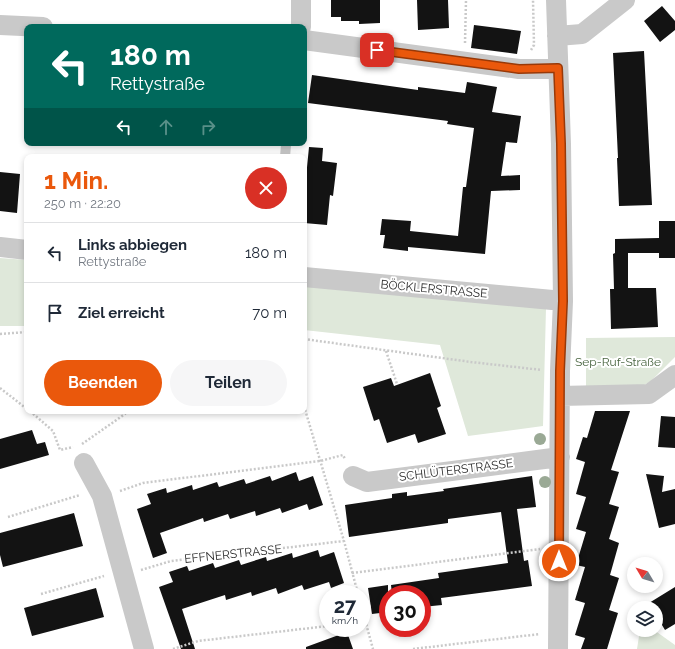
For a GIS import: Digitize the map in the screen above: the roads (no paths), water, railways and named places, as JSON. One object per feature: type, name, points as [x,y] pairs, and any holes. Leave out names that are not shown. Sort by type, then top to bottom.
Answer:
[{"type":"street","points":[[301,0],[301,24]]},
{"type":"street","points":[[556,0],[561,152],[563,301],[560,371],[558,641]]},
{"type":"street","points":[[557,36],[582,34],[625,0]]},
{"type":"street","points":[[0,25],[24,26]]},
{"type":"street","points":[[307,40],[519,69],[558,68]]},
{"type":"street","points":[[0,247],[24,250]]},
{"type":"street","name":"BÖCKLERSTRASSE","points":[[307,277],[563,301]]},
{"type":"street","points":[[560,396],[649,394],[675,375]]},
{"type":"street","points":[[79,455],[100,493],[144,649]]},
{"type":"street","name":"SCHLÜTERSTRASSE","points":[[353,476],[367,482],[560,457]]},
{"type":"park label","name":"Sep-Ruf-Straße","points":[[618,362]]}]
